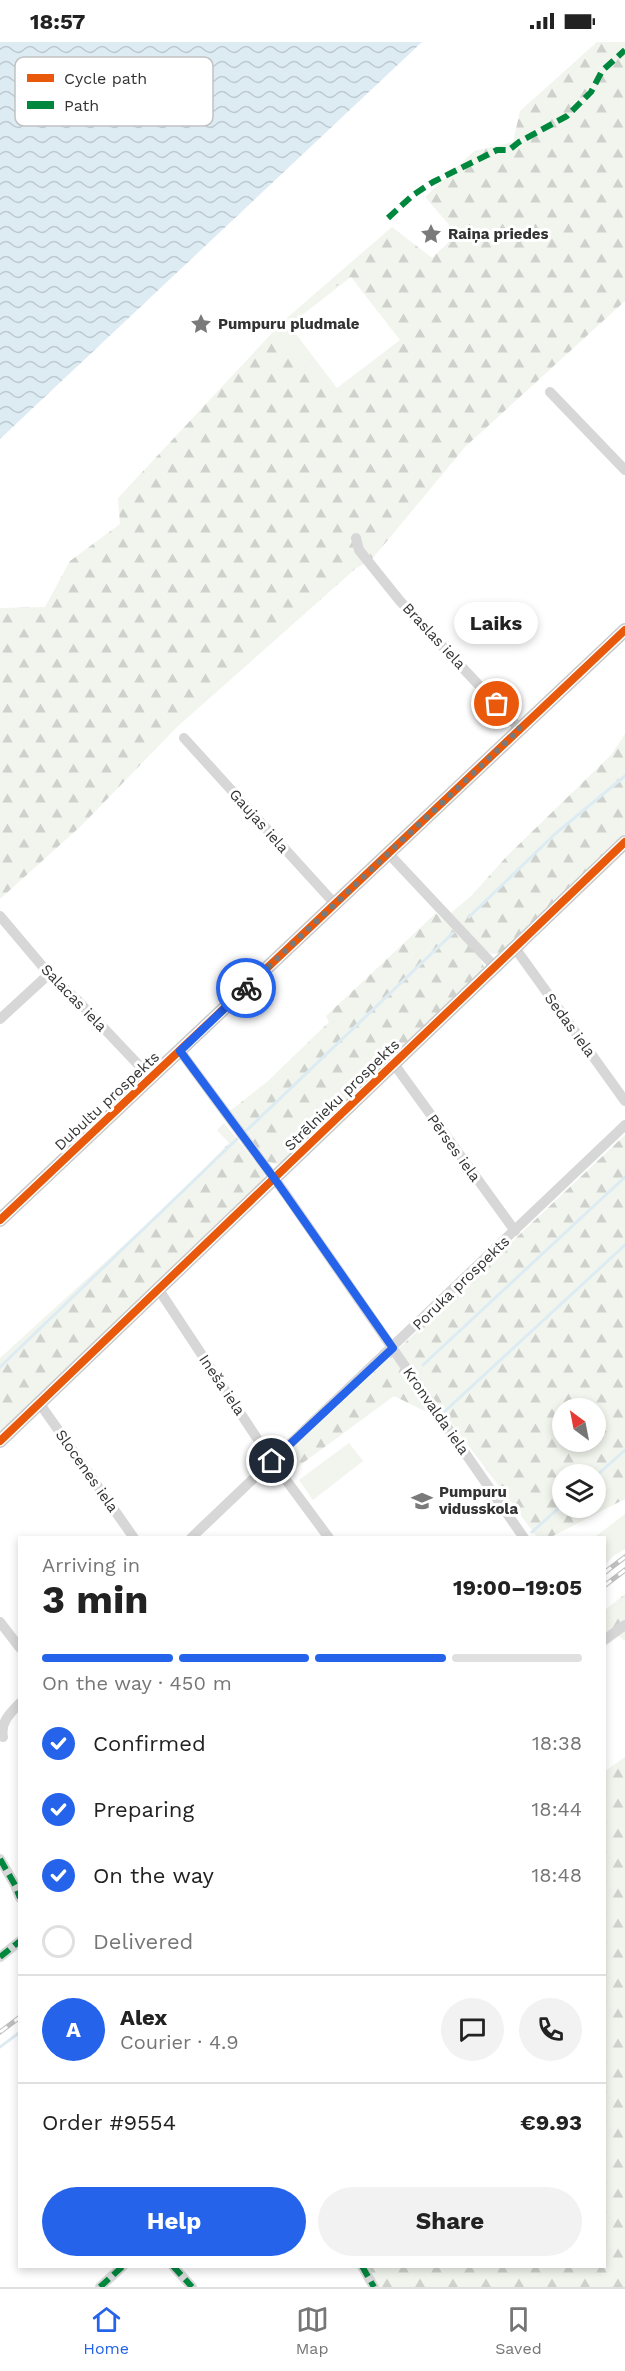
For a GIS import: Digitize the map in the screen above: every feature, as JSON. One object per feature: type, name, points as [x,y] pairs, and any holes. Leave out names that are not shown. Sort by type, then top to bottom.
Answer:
[{"type":"main road","name":"Dubultu prospekts","points":[[0,1220],[625,630]]},
{"type":"main road","name":"Strēlnieku prospekts","points":[[0,1441],[625,842]]},
{"type":"street","points":[[550,392],[625,470]]},
{"type":"street","name":"Braslas iela","points":[[356,538],[358,550],[400,601],[520,729]]},
{"type":"street","name":"Gaujas iela","points":[[184,738],[335,904]]},
{"type":"street","points":[[388,854],[495,967]]},
{"type":"street","name":"Salacas iela","points":[[0,916],[49,974],[78,1000],[151,1078]]},
{"type":"street","name":"Sedas iela","points":[[515,948],[625,1101]]},
{"type":"street","points":[[0,1019],[49,974]]},
{"type":"street","name":"Kronvalda iela","points":[[180,1051],[274,1178],[523,1536]]},
{"type":"street","name":"Pērses iela","points":[[394,1064],[515,1232]]},
{"type":"street","name":"Poruka prospekts","points":[[193,1536],[625,1125]]},
{"type":"street","name":"Ineša iela","points":[[159,1290],[272,1461],[328,1536]]},
{"type":"street","name":"Slocenes iela","points":[[39,1404],[133,1536]]},
{"type":"street","points":[[0,1622],[18,1645]]},
{"type":"street","points":[[606,1639],[624,1628]]},
{"type":"street","points":[[3,1737],[2,1730],[8,1716],[18,1705]]},
{"type":"street","points":[[0,1858],[18,1893]]},
{"type":"street","points":[[0,1957],[18,1943]]},
{"type":"street","points":[[100,2287],[121,2268]]},
{"type":"street","points":[[175,2268],[192,2287]]},
{"type":"street","points":[[363,2268],[374,2287]]},
{"type":"green space","points":[[597,42],[625,42],[625,301],[465,447],[372,559],[355,569],[177,727],[82,825],[0,899],[0,608],[45,607],[70,561],[120,524],[118,498],[272,333],[337,388],[400,340],[351,277],[289,316],[392,227],[432,258],[457,234],[425,197],[474,151],[513,142],[520,111]]},
{"type":"green space","points":[[351,277],[289,325],[337,388],[272,333],[289,316]]},
{"type":"green space","points":[[625,734],[625,834],[501,954],[491,954],[451,913],[472,895],[507,856],[612,754]]},
{"type":"green space","points":[[436,913],[479,956],[485,969],[283,1163],[275,1164],[266,1161],[230,1111],[268,1081],[329,1022],[326,1016]]},
{"type":"green space","points":[[224,1123],[265,1174],[263,1180],[0,1435],[0,1358],[171,1202],[229,1143],[217,1130]]},
{"type":"green space","points":[[625,1135],[625,1499],[606,1509],[606,1464],[552,1464],[552,1518],[588,1518],[553,1536],[536,1536],[447,1417],[439,1418],[394,1396],[288,1474],[282,1465],[283,1458]]},
{"type":"green space","points":[[349,1443],[363,1461],[313,1500],[299,1480]]},
{"type":"green space","points":[[625,1514],[625,1549],[613,1556],[606,1564],[606,1536],[596,1536]]},
{"type":"green space","points":[[625,1594],[625,1641],[619,1636],[606,1646],[606,1609]]},
{"type":"green space","points":[[625,1757],[625,2287],[380,2287],[369,2268],[606,2268],[606,1771]]},
{"type":"water","points":[[0,42],[422,42],[0,439]]},
{"type":"waterway","points":[[469,917],[555,834],[625,776]]},
{"type":"waterway","points":[[246,1131],[453,933]]},
{"type":"waterway","points":[[0,1367],[237,1139]]},
{"type":"waterway","points":[[423,1365],[625,1177]]},
{"type":"waterway","points":[[444,1412],[625,1245]]},
{"type":"waterway","points":[[606,1467],[625,1450]]},
{"type":"waterway","points":[[532,1532],[552,1514]]},
{"type":"waterway","points":[[0,2047],[18,2034]]},
{"type":"railway","points":[[606,1571],[625,1557]]},
{"type":"railway","points":[[606,1584],[625,1570]]},
{"type":"railway","points":[[0,2032],[18,2018]]},
{"type":"marked path","points":[[388,218],[413,195],[433,182],[497,150],[509,150],[519,142],[567,116],[591,92],[602,71],[625,50]]},
{"type":"marked path","points":[[0,1859],[18,1893]]},
{"type":"marked path","points":[[0,1957],[18,1943]]},
{"type":"marked path","points":[[100,2287],[121,2268]]},
{"type":"marked path","points":[[175,2268],[192,2287]]},
{"type":"marked path","points":[[363,2268],[374,2287]]},
{"type":"cycle path","points":[[0,1220],[625,630]]},
{"type":"cycle path","points":[[0,1441],[625,842]]},
{"type":"way so far","points":[[246,988],[520,729],[497,704]]},
{"type":"place","name":"Raiņa priedes","points":[[431,234]]},
{"type":"place","name":"Pumpuru pludmale","points":[[201,324]]},
{"type":"place","name":"Laiks","points":[[497,704]]},
{"type":"place","name":"Pumpuru vidusskola","points":[[422,1501]]},
{"type":"route","points":[[246,988],[180,1051],[279,1185],[393,1348],[272,1461]]}]
